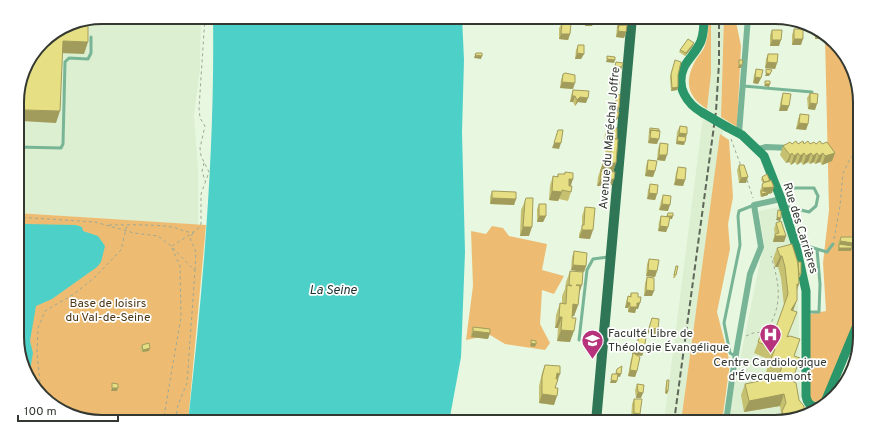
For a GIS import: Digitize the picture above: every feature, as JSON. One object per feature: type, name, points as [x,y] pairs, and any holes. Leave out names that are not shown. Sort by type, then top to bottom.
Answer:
[{"type":"main road","name":"Avenue du Maréchal Joffre","points":[[597,415],[631,24]]},
{"type":"street","points":[[704,24],[704,31],[701,41],[684,68],[681,83],[687,100],[703,113],[739,133],[759,149],[766,147],[798,148]]},
{"type":"street","points":[[739,133],[747,24]]},
{"type":"street","name":"Rue des Carrières","points":[[759,149],[769,166],[782,202],[795,242],[806,291],[806,396],[808,404],[811,406]]},
{"type":"street","points":[[727,415],[735,357],[750,274],[761,247],[754,205],[782,202]]},
{"type":"street","name":"Rue des Carrières","points":[[829,393],[853,335]]},
{"type":"lane","points":[[24,147],[61,148],[63,144],[65,62],[69,58],[88,59],[91,53],[91,37]]},
{"type":"lane","points":[[743,86],[812,92]]},
{"type":"lane","points":[[782,202],[808,212],[816,206],[818,196],[814,188],[791,188]]},
{"type":"lane","points":[[735,357],[730,353],[724,323],[740,245],[739,211],[754,205]]},
{"type":"lane","points":[[795,242],[827,252],[833,244]]},
{"type":"lane","points":[[806,312],[819,312],[820,284],[817,249]]},
{"type":"lane","points":[[579,340],[587,270],[593,259],[603,256],[611,260]]},
{"type":"path","points":[[172,246],[193,232],[201,224],[201,194],[209,172],[200,148],[206,126],[200,118],[199,108],[205,24]]},
{"type":"path","points":[[728,127],[742,169]]},
{"type":"path","points":[[833,244],[840,206],[843,173],[851,157],[853,156]]},
{"type":"path","points":[[204,162],[202,171],[205,182]]},
{"type":"path","points":[[745,176],[751,189],[754,205]]},
{"type":"path","points":[[24,217],[95,222],[134,233],[158,236],[172,246],[195,271]]},
{"type":"path","points":[[107,225],[174,227],[187,233],[193,232]]},
{"type":"path","points":[[40,384],[38,328],[45,311],[74,294],[94,278],[120,250],[127,225]]},
{"type":"path","points":[[176,415],[178,405],[187,383],[196,252],[190,238],[193,232]]},
{"type":"path","points":[[164,415],[181,317],[180,266],[172,246]]},
{"type":"path","points":[[768,330],[779,301],[778,281],[771,256]]},
{"type":"path","points":[[745,338],[753,333],[763,332]]},
{"type":"shaded area","points":[[97,24],[201,24],[200,68],[194,116],[198,169],[198,225],[24,213],[24,97],[27,82],[34,63],[51,43],[63,34],[72,30]]},
{"type":"shaded area","points":[[711,24],[724,24],[721,117],[707,109],[711,74]]},
{"type":"shaded area","points":[[703,117],[723,130],[687,415],[665,415]]},
{"type":"shaded area","name":"Centre Cardiologique d'Évecquemont","points":[[779,207],[797,256],[801,408],[803,410],[780,415],[728,415],[764,243],[759,211]]},
{"type":"green space","points":[[711,24],[711,74],[707,109],[695,99],[691,93],[689,80],[693,66],[705,44],[708,33],[708,25]]},
{"type":"green space","points":[[724,24],[736,24],[741,46],[737,127],[721,117]]},
{"type":"green space","points":[[825,42],[843,63],[850,82],[853,102],[853,326],[823,399],[814,402],[810,400],[810,314],[826,311],[823,263],[829,210]]},
{"type":"green space","points":[[720,134],[729,140],[733,197],[728,224],[730,249],[717,312],[730,363],[723,415],[682,415]]},
{"type":"green space","name":"Base de loisirs du Val-de-Seine","points":[[24,213],[206,225],[189,415],[97,415],[77,411],[51,396],[43,388],[32,371],[25,347]]},
{"type":"green space","points":[[492,226],[503,228],[509,236],[547,244],[542,270],[564,276],[554,294],[542,290],[540,324],[550,343],[545,350],[505,344],[490,335],[466,340],[473,286],[471,231],[486,234]]},
{"type":"water","name":"La Seine","points":[[213,24],[462,24],[464,60],[462,132],[465,252],[461,357],[450,415],[189,415],[199,321],[207,220],[213,68]]},
{"type":"water","points":[[24,224],[76,225],[82,227],[83,231],[98,236],[105,246],[101,262],[97,267],[52,299],[36,306],[30,341],[33,353],[30,368],[24,337]]},
{"type":"building","points":[[562,24],[571,24],[570,34],[561,34]]},
{"type":"building","points":[[619,25],[627,25],[626,32],[618,31]]},
{"type":"building","points":[[88,26],[88,42],[63,41],[60,111],[25,110],[24,124],[24,97],[27,82],[34,63],[43,51],[63,34]]},
{"type":"building","points":[[794,29],[803,29],[803,39],[794,39]]},
{"type":"building","points":[[772,30],[782,30],[781,40],[772,40]]},
{"type":"building","points":[[688,39],[694,43],[686,53],[680,50]]},
{"type":"building","points":[[578,45],[584,45],[584,54],[577,53]]},
{"type":"building","points":[[476,53],[482,53],[482,56],[475,55]]},
{"type":"building","points":[[768,54],[778,54],[777,63],[767,62]]},
{"type":"building","points":[[607,56],[615,57],[615,60],[607,59]]},
{"type":"building","points":[[675,60],[681,62],[678,75],[678,87],[672,88],[671,74]]},
{"type":"building","points":[[739,60],[743,60],[742,65],[739,65]]},
{"type":"building","points":[[616,62],[623,63],[622,67],[615,66]]},
{"type":"building","points":[[756,69],[763,70],[761,78],[755,77]]},
{"type":"building","points":[[766,69],[772,70],[770,74],[766,73]]},
{"type":"building","points":[[563,74],[575,75],[575,83],[562,82]]},
{"type":"building","points":[[616,78],[619,79],[619,85],[616,85]]},
{"type":"building","points":[[765,81],[770,81],[770,84],[765,84]]},
{"type":"building","points":[[573,90],[589,91],[588,98],[580,97],[577,100],[575,96],[572,96]]},
{"type":"building","points":[[783,93],[791,94],[789,106],[781,105]]},
{"type":"building","points":[[810,93],[818,94],[817,104],[810,103]]},
{"type":"building","points":[[617,94],[620,95],[619,108],[615,107]]},
{"type":"building","points":[[615,112],[619,112],[618,117],[614,117]]},
{"type":"building","points":[[800,114],[809,115],[808,124],[799,123]]},
{"type":"building","points":[[680,126],[687,127],[687,134],[679,133]]},
{"type":"building","points":[[607,128],[613,129],[612,138],[606,137]]},
{"type":"building","points":[[614,128],[617,128],[617,139],[613,138]]},
{"type":"building","points":[[650,128],[659,129],[659,131],[651,130],[650,133]]},
{"type":"building","points":[[558,130],[563,130],[561,143],[554,143]]},
{"type":"building","points":[[651,130],[660,131],[659,139],[650,138]]},
{"type":"building","points":[[678,136],[686,137],[685,142],[677,141]]},
{"type":"building","points":[[609,138],[618,139],[616,163],[603,163],[605,156],[612,159],[610,154],[613,147],[608,147]]},
{"type":"building","points":[[796,141],[798,144],[803,141],[804,144],[808,141],[810,144],[814,142],[816,144],[820,141],[822,144],[827,142],[835,153],[825,156],[823,153],[819,156],[817,153],[813,156],[811,153],[806,156],[804,153],[800,156],[798,153],[794,156],[792,153],[790,155],[783,146],[790,142],[792,144]]},
{"type":"building","points":[[660,143],[668,144],[667,155],[659,155]]},
{"type":"building","points":[[648,160],[657,161],[655,171],[647,170]]},
{"type":"building","points":[[739,165],[744,165],[748,177],[741,178]]},
{"type":"building","points":[[678,167],[686,168],[685,180],[676,179]]},
{"type":"building","points":[[601,169],[610,169],[609,172],[601,171]]},
{"type":"building","points":[[601,171],[615,172],[614,179],[600,180]]},
{"type":"building","points":[[565,172],[573,173],[573,179],[569,179],[569,186],[572,186],[571,192],[562,190],[562,192],[552,191],[553,176],[558,177],[558,174],[565,174]]},
{"type":"building","points":[[767,174],[770,181],[764,182],[762,177]]},
{"type":"building","points":[[771,180],[774,187],[763,188],[763,183]]},
{"type":"building","points":[[650,184],[658,185],[657,194],[649,193]]},
{"type":"building","points":[[492,191],[516,192],[516,199],[492,198]]},
{"type":"building","points":[[761,191],[763,191],[769,192],[762,194]]},
{"type":"building","points":[[663,195],[671,196],[670,205],[662,204]]},
{"type":"building","points":[[526,198],[533,198],[532,227],[523,227]]},
{"type":"building","points":[[539,204],[546,204],[546,216],[539,216]]},
{"type":"building","points":[[585,207],[595,208],[593,230],[582,230],[582,225],[584,225]]},
{"type":"building","points":[[778,210],[781,211],[781,218],[777,217]]},
{"type":"building","points":[[668,213],[673,213],[673,216],[667,216]]},
{"type":"building","points":[[661,216],[670,217],[668,227],[660,226]]},
{"type":"building","points":[[781,221],[786,236],[775,236],[775,234],[779,233],[776,223]]},
{"type":"building","points":[[841,237],[853,237],[853,243],[840,241]]},
{"type":"building","points":[[792,244],[798,263],[799,284],[797,284],[797,300],[791,310],[797,312],[787,337],[790,336],[800,339],[794,356],[800,358],[792,381],[796,383],[799,400],[804,406],[804,409],[800,411],[783,414],[782,411],[786,403],[784,394],[749,401],[745,384],[778,377],[783,364],[770,361],[775,349],[758,342],[764,326],[775,330],[788,294],[785,267],[782,256],[780,256],[777,248]]},
{"type":"building","points":[[839,244],[852,246],[852,248],[839,248]]},
{"type":"building","points":[[574,251],[587,253],[586,266],[573,265]]},
{"type":"building","points":[[649,259],[659,260],[657,271],[648,270]]},
{"type":"building","points":[[798,262],[801,262],[801,274],[799,274]]},
{"type":"building","points":[[676,266],[678,266],[676,275],[674,275]]},
{"type":"building","points":[[570,271],[583,272],[582,285],[576,285],[580,286],[578,305],[573,304],[572,318],[576,318],[574,331],[561,330],[562,317],[559,317],[560,303],[566,304],[567,285],[572,286],[569,284]]},
{"type":"building","points":[[647,277],[654,278],[654,291],[646,290]]},
{"type":"building","points":[[631,293],[638,293],[638,297],[641,297],[640,303],[637,303],[637,307],[630,307],[630,303],[627,302],[628,296],[631,297]]},
{"type":"building","points":[[652,318],[659,319],[658,329],[649,328]]},
{"type":"building","points":[[473,327],[490,329],[490,333],[473,331]]},
{"type":"building","points":[[639,336],[646,337],[644,350],[634,349],[634,344],[637,345]]},
{"type":"building","points":[[531,340],[536,341],[536,344],[531,343]]},
{"type":"building","points":[[583,340],[589,341],[588,344],[583,342]]},
{"type":"building","points":[[149,343],[150,348],[143,350],[142,345]]},
{"type":"building","points":[[633,353],[640,357],[637,371],[630,370]]},
{"type":"building","points":[[545,365],[560,366],[560,374],[557,373],[556,379],[558,379],[555,388],[558,388],[557,396],[542,394],[542,377]]},
{"type":"building","points":[[622,366],[621,374],[616,373],[617,369]]},
{"type":"building","points":[[612,374],[618,374],[617,381],[611,380]]},
{"type":"building","points":[[667,380],[669,380],[668,391],[666,390]]},
{"type":"building","points":[[112,383],[118,384],[118,388],[112,388]]},
{"type":"building","points":[[637,384],[644,385],[643,393],[638,392]]},
{"type":"building","points":[[634,399],[642,399],[640,414],[634,413]]},
{"type":"railway","points":[[675,415],[716,111],[719,63],[719,24]]},
{"type":"place","name":"Centre Cardiologique d'Évecquemont","points":[[770,354]]},
{"type":"place","name":"Faculté Libre de Théologie Évangélique","points":[[593,360]]}]
